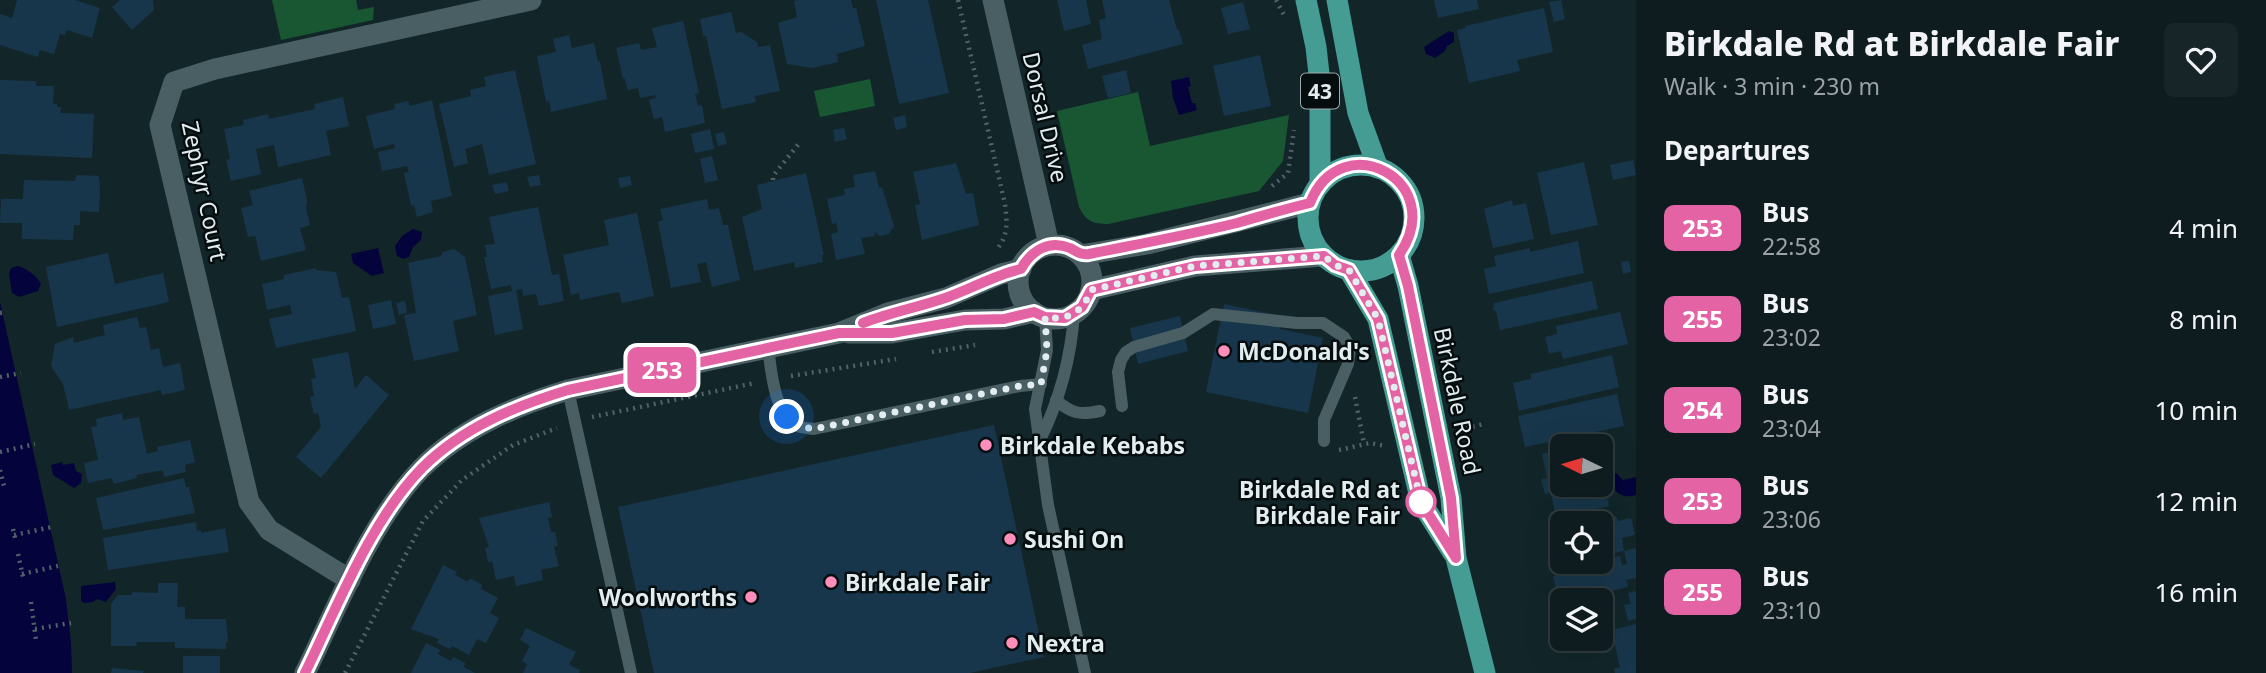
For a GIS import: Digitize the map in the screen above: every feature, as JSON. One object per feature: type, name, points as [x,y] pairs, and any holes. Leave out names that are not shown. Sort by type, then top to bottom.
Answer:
[{"type":"main road","name":"43","points":[[1306,0],[1320,83],[1320,184],[1310,203]]},
{"type":"main road","name":"43","points":[[1337,0],[1358,113],[1378,168]]},
{"type":"main road","points":[[1310,203],[1309,232],[1315,245],[1335,265],[1349,270],[1367,271],[1385,266],[1399,255],[1409,241],[1414,223],[1413,206],[1406,190],[1394,176],[1363,164],[1347,166],[1332,173],[1320,184]]},
{"type":"main road","name":"Birkdale Road","points":[[1399,255],[1408,286],[1451,498],[1456,558],[1485,673]]},
{"type":"main road","name":"Birkdale Road","points":[[1349,270],[1378,319],[1421,502],[1456,558]]},
{"type":"street","name":"Zephyr Court","points":[[350,580],[269,530],[249,502],[160,125],[174,82],[215,69],[531,0]]},
{"type":"street","name":"Dorsal Drive","points":[[993,0],[1049,245]]},
{"type":"street","points":[[1081,255],[1147,244],[1310,203]]},
{"type":"street","points":[[839,333],[892,333],[965,320],[1039,315],[1055,319],[1074,314],[1082,307],[1091,290],[1092,278],[1081,255],[1060,245],[1049,245],[1027,258],[1018,281],[1020,292],[1025,303],[1039,315]]},
{"type":"street","points":[[1091,290],[1195,266],[1324,256]]},
{"type":"street","points":[[305,673],[350,580],[402,491],[424,467],[484,422],[533,401],[568,390],[839,333],[888,313],[946,298],[1002,274],[1021,269]]},
{"type":"lane","points":[[1040,440],[1053,414],[1073,337],[1074,314]]},
{"type":"lane","points":[[1122,406],[1118,372],[1126,352],[1134,347],[1183,333],[1213,314],[1297,323],[1323,323],[1344,337],[1350,347],[1348,364],[1324,420],[1324,440]]},
{"type":"lane","points":[[1039,315],[1047,350],[1035,410],[1048,505],[1084,673]]},
{"type":"lane","points":[[768,347],[778,401],[787,417],[797,426],[814,429],[1020,386],[1041,384]]},
{"type":"lane","points":[[568,390],[631,673]]},
{"type":"lane","points":[[1056,400],[1077,414],[1101,411]]},
{"type":"path","points":[[958,0],[1005,204],[1006,234],[996,251]]},
{"type":"path","points":[[1276,0],[1287,19]]},
{"type":"path","points":[[1265,188],[1276,185],[1288,173],[1295,121]]},
{"type":"path","points":[[773,180],[773,176],[801,141]]},
{"type":"path","points":[[921,354],[988,343],[986,319]]},
{"type":"path","points":[[345,673],[423,521],[462,480],[513,445],[575,421],[773,379],[908,357]]},
{"type":"path","points":[[0,377],[21,373]]},
{"type":"path","points":[[1347,400],[1353,388],[1364,444]]},
{"type":"path","points":[[0,452],[35,444]]},
{"type":"path","points":[[0,470],[4,486]]},
{"type":"path","points":[[16,542],[14,532],[52,527]]},
{"type":"path","points":[[18,554],[23,575],[58,566]]},
{"type":"path","points":[[31,602],[36,640]]},
{"type":"path","points":[[35,629],[71,623]]},
{"type":"green space","points":[[272,0],[356,0],[358,10],[374,7],[373,20],[281,40]]},
{"type":"green space","points":[[870,79],[875,106],[820,117],[814,91]]},
{"type":"green space","points":[[1138,92],[1150,146],[1289,115],[1283,161],[1259,191],[1108,224],[1090,221],[1079,207],[1057,111]]},
{"type":"shaded area","points":[[1449,31],[1454,33],[1454,42],[1447,46],[1445,51],[1435,58],[1426,54],[1424,47]]},
{"type":"shaded area","points":[[1189,77],[1191,86],[1188,87],[1192,103],[1195,103],[1197,110],[1179,115],[1171,81]]},
{"type":"shaded area","points":[[413,229],[422,232],[421,240],[413,247],[409,257],[403,259],[397,256],[395,246],[402,236]]},
{"type":"shaded area","points":[[378,248],[384,273],[372,276],[353,263],[351,254]]},
{"type":"shaded area","points":[[18,266],[39,281],[41,284],[38,291],[19,297],[12,293],[9,274],[11,268]]},
{"type":"shaded area","points":[[0,302],[66,599],[72,673],[0,673]]},
{"type":"shaded area","points":[[62,462],[63,465],[74,463],[76,471],[82,474],[81,483],[74,488],[53,475],[51,465]]},
{"type":"shaded area","points":[[1614,474],[1623,480],[1636,477],[1636,495],[1625,496],[1618,493],[1614,488]]},
{"type":"shaded area","points":[[115,582],[116,589],[106,602],[97,599],[93,602],[81,601],[81,586]]},
{"type":"building","points":[[17,0],[75,0],[100,8],[92,38],[67,30],[65,35],[60,34],[54,54],[40,50],[38,57],[0,45],[0,14],[12,18]]},
{"type":"building","points":[[120,0],[153,0],[154,10],[132,30],[112,7]]},
{"type":"building","points":[[851,0],[853,8],[856,8],[865,46],[837,54],[838,62],[813,68],[787,64],[778,23],[797,17],[794,1]]},
{"type":"building","points":[[876,0],[928,0],[949,93],[899,104]]},
{"type":"building","points":[[1057,0],[1086,0],[1091,24],[1064,31]]},
{"type":"building","points":[[1102,0],[1169,0],[1183,44],[1088,69],[1082,45],[1102,39],[1099,20],[1106,18]]},
{"type":"building","points":[[1434,0],[1477,0],[1479,9],[1438,18]]},
{"type":"building","points":[[1561,0],[1565,19],[1554,22],[1549,2]]},
{"type":"building","points":[[1243,2],[1250,29],[1228,34],[1221,8]]},
{"type":"building","points":[[1544,8],[1553,52],[1517,60],[1520,71],[1469,83],[1457,30]]},
{"type":"building","points":[[731,12],[736,33],[741,32],[757,42],[758,47],[770,45],[780,91],[755,96],[756,102],[722,109],[700,19]]},
{"type":"building","points":[[683,21],[699,93],[695,94],[698,106],[702,105],[705,123],[665,132],[662,117],[654,119],[649,100],[656,98],[655,95],[640,98],[638,88],[628,90],[616,48],[639,43],[641,50],[657,47],[652,28]]},
{"type":"building","points":[[569,35],[572,48],[594,43],[607,99],[551,112],[549,101],[546,102],[537,56],[556,52],[553,39]]},
{"type":"building","points":[[1260,55],[1271,106],[1224,116],[1213,66]]},
{"type":"building","points":[[515,70],[536,164],[489,175],[482,144],[465,149],[468,163],[454,167],[439,104],[471,96],[470,90],[486,86],[484,77]]},
{"type":"building","points":[[1126,70],[1131,93],[1108,98],[1102,76]]},
{"type":"building","points":[[0,80],[36,81],[36,86],[54,86],[53,104],[61,107],[60,113],[94,114],[92,158],[0,154]]},
{"type":"building","points":[[343,97],[349,126],[326,131],[331,155],[278,167],[274,145],[256,149],[261,174],[231,181],[226,160],[230,159],[224,129],[244,125],[243,120],[268,114],[269,119],[315,109],[314,104]]},
{"type":"building","points":[[432,100],[452,196],[431,201],[433,212],[417,217],[414,205],[411,206],[404,173],[409,172],[407,166],[382,171],[378,152],[395,148],[394,144],[374,149],[366,116],[395,109],[394,104],[408,101],[410,106]]},
{"type":"building","points":[[905,115],[907,127],[896,130],[893,118]]},
{"type":"building","points":[[844,128],[847,139],[835,142],[833,130]]},
{"type":"building","points":[[710,129],[714,149],[695,153],[691,134]]},
{"type":"building","points":[[724,132],[727,144],[718,146],[715,134]]},
{"type":"building","points":[[712,156],[718,180],[705,183],[700,159]]},
{"type":"building","points":[[1633,160],[1636,175],[1613,180],[1610,165]]},
{"type":"building","points":[[1584,162],[1598,225],[1551,235],[1537,173]]},
{"type":"building","points":[[956,163],[966,194],[973,193],[979,225],[922,240],[915,205],[920,204],[913,172]]},
{"type":"building","points":[[875,171],[894,226],[889,234],[880,236],[874,232],[875,236],[861,238],[865,254],[836,260],[831,234],[838,232],[836,223],[832,224],[827,199],[845,195],[844,189],[855,187],[853,175]]},
{"type":"building","points":[[806,173],[824,255],[823,262],[795,268],[794,262],[754,271],[742,217],[762,209],[757,185]]},
{"type":"building","points":[[76,175],[99,176],[99,212],[80,211],[80,225],[74,225],[73,240],[22,239],[22,223],[0,223],[1,199],[23,199],[24,180],[75,181]]},
{"type":"building","points":[[539,175],[541,185],[530,187],[527,177]]},
{"type":"building","points":[[630,176],[632,185],[620,188],[618,178]]},
{"type":"building","points":[[302,178],[310,225],[300,228],[306,250],[261,261],[255,236],[248,237],[241,208],[253,205],[249,191]]},
{"type":"building","points":[[507,182],[509,191],[495,194],[492,185]]},
{"type":"building","points":[[707,199],[709,210],[719,208],[723,225],[728,225],[740,280],[712,287],[706,262],[697,264],[701,282],[671,288],[658,222],[663,220],[660,209]]},
{"type":"building","points":[[1512,200],[1513,206],[1526,203],[1534,239],[1493,248],[1484,209]]},
{"type":"building","points":[[538,207],[552,275],[559,274],[564,301],[539,306],[536,294],[523,296],[522,289],[516,290],[523,329],[495,335],[488,296],[512,291],[511,285],[491,289],[484,257],[487,257],[485,245],[495,244],[489,217]]},
{"type":"building","points":[[637,213],[654,296],[622,303],[619,292],[580,300],[579,293],[571,295],[563,255],[609,245],[604,220]]},
{"type":"building","points":[[1578,241],[1584,273],[1489,294],[1484,269],[1496,266],[1494,256],[1530,248],[1530,252]]},
{"type":"building","points":[[454,249],[465,257],[477,315],[453,321],[459,351],[414,361],[404,315],[416,313],[408,263],[441,256],[443,252]]},
{"type":"building","points":[[108,253],[115,284],[163,273],[169,302],[57,327],[46,267]]},
{"type":"building","points":[[1629,261],[1631,272],[1623,274],[1621,262]]},
{"type":"building","points":[[316,268],[336,272],[342,298],[349,297],[356,331],[276,348],[269,319],[292,314],[290,305],[267,310],[262,284],[284,279],[284,275]]},
{"type":"building","points":[[1592,281],[1598,309],[1500,330],[1496,311],[1493,310],[1494,303]]},
{"type":"building","points":[[391,300],[396,324],[373,329],[368,305]]},
{"type":"building","points":[[405,301],[407,313],[399,315],[396,303]]},
{"type":"building","points":[[1224,304],[1282,316],[1280,329],[1323,338],[1308,413],[1206,392]]},
{"type":"building","points":[[1620,312],[1628,344],[1563,359],[1561,351],[1549,354],[1545,337],[1557,334],[1556,326]]},
{"type":"building","points":[[1180,316],[1188,351],[1138,364],[1130,328]]},
{"type":"building","points":[[137,317],[140,328],[146,327],[151,350],[159,348],[163,367],[180,363],[185,390],[162,395],[161,390],[69,410],[63,384],[51,366],[55,344],[73,337],[74,343],[105,335],[103,325]]},
{"type":"building","points":[[348,352],[355,389],[366,375],[389,395],[321,478],[296,457],[321,427],[310,397],[314,396],[311,379],[316,378],[312,359]]},
{"type":"building","points":[[1612,355],[1619,387],[1519,411],[1513,383],[1531,379],[1531,374]]},
{"type":"building","points":[[1617,394],[1624,426],[1586,434],[1550,434],[1550,442],[1525,447],[1518,416]]},
{"type":"building","points":[[122,413],[123,420],[139,417],[147,454],[158,451],[157,447],[190,440],[195,462],[185,465],[186,472],[164,477],[163,470],[136,475],[137,478],[114,484],[112,478],[88,483],[84,463],[98,460],[91,427],[97,426],[96,419]]},
{"type":"building","name":"Birkdale Fair","points":[[994,425],[1044,657],[970,673],[654,673],[618,507]]},
{"type":"building","points":[[1550,452],[1550,493],[1545,494],[1541,479],[1547,478],[1542,454]]},
{"type":"building","points":[[184,478],[195,513],[103,530],[96,498]]},
{"type":"building","points":[[1552,497],[1607,497],[1609,506],[1587,511],[1555,511]]},
{"type":"building","points":[[549,502],[552,517],[548,518],[551,532],[555,532],[558,546],[554,547],[559,566],[541,570],[543,580],[516,586],[514,576],[496,580],[492,561],[488,562],[485,548],[489,547],[479,518]]},
{"type":"building","points":[[1616,516],[1618,521],[1631,518],[1635,535],[1622,538],[1624,551],[1613,553],[1613,517]]},
{"type":"building","points":[[196,522],[197,531],[201,530],[201,533],[225,528],[229,552],[108,570],[103,538]]},
{"type":"building","points":[[1636,548],[1636,578],[1626,580],[1628,587],[1613,590],[1613,588],[1556,588],[1553,576],[1613,574],[1613,558],[1620,556],[1622,565],[1627,564],[1624,551]]},
{"type":"building","points":[[443,565],[468,582],[470,578],[482,585],[481,589],[498,598],[490,613],[499,618],[486,643],[477,639],[469,655],[452,646],[450,649],[437,643],[439,639],[411,629]]},
{"type":"building","points":[[158,583],[178,583],[177,607],[185,607],[185,619],[226,619],[226,649],[175,648],[175,642],[137,642],[136,646],[111,646],[111,604],[118,595],[132,595],[132,592],[158,593]]},
{"type":"building","points":[[1636,591],[1636,619],[1628,621],[1624,605],[1631,604],[1628,593]]},
{"type":"building","points":[[1636,624],[1636,673],[1615,673],[1614,669],[1620,667],[1613,630]]},
{"type":"building","points":[[526,628],[576,652],[569,665],[580,670],[579,673],[523,673],[527,664],[522,661],[530,646],[520,640]]},
{"type":"building","points":[[426,643],[440,650],[438,654],[451,661],[453,657],[465,663],[464,667],[475,673],[411,673]]},
{"type":"building","points":[[183,656],[220,656],[220,673],[183,673]]},
{"type":"building","points":[[112,668],[144,671],[111,673]]},
{"type":"bus line","name":"253","points":[[305,673],[350,580],[402,491],[424,467],[484,422],[533,401],[568,390],[839,333],[892,333],[965,320],[1004,319],[1034,312],[1055,319],[1065,318],[1082,307],[1091,290],[1195,266],[1222,263],[1324,256],[1335,265],[1349,270],[1371,303],[1378,319],[1421,502],[1456,558],[1451,498],[1408,286],[1399,255],[1409,241],[1414,223],[1413,206],[1406,190],[1394,176],[1378,168],[1363,164],[1347,166],[1332,173],[1320,184],[1310,203],[1147,244],[1081,255],[1060,245],[1049,245],[1027,258],[1021,269],[1002,274],[946,298],[888,313],[863,323]]},
{"type":"place","name":"McDonald's","points":[[1224,351]]},
{"type":"place","name":"Birkdale Kebabs","points":[[986,445]]},
{"type":"place","name":"Birkdale Rd at Birkdale Fair","points":[[1421,502]]},
{"type":"place","name":"Sushi On","points":[[1010,539]]},
{"type":"place","name":"Birkdale Fair","points":[[831,582]]},
{"type":"place","name":"Woolworths","points":[[751,597]]},
{"type":"place","name":"Nextra","points":[[1012,643]]},
{"type":"route","points":[[787,417],[797,426],[814,429],[1020,386],[1041,384],[1047,350],[1045,317],[1065,318],[1074,314],[1082,307],[1091,290],[1195,266],[1324,256],[1335,265],[1349,270],[1371,303],[1378,319],[1421,502]]}]
